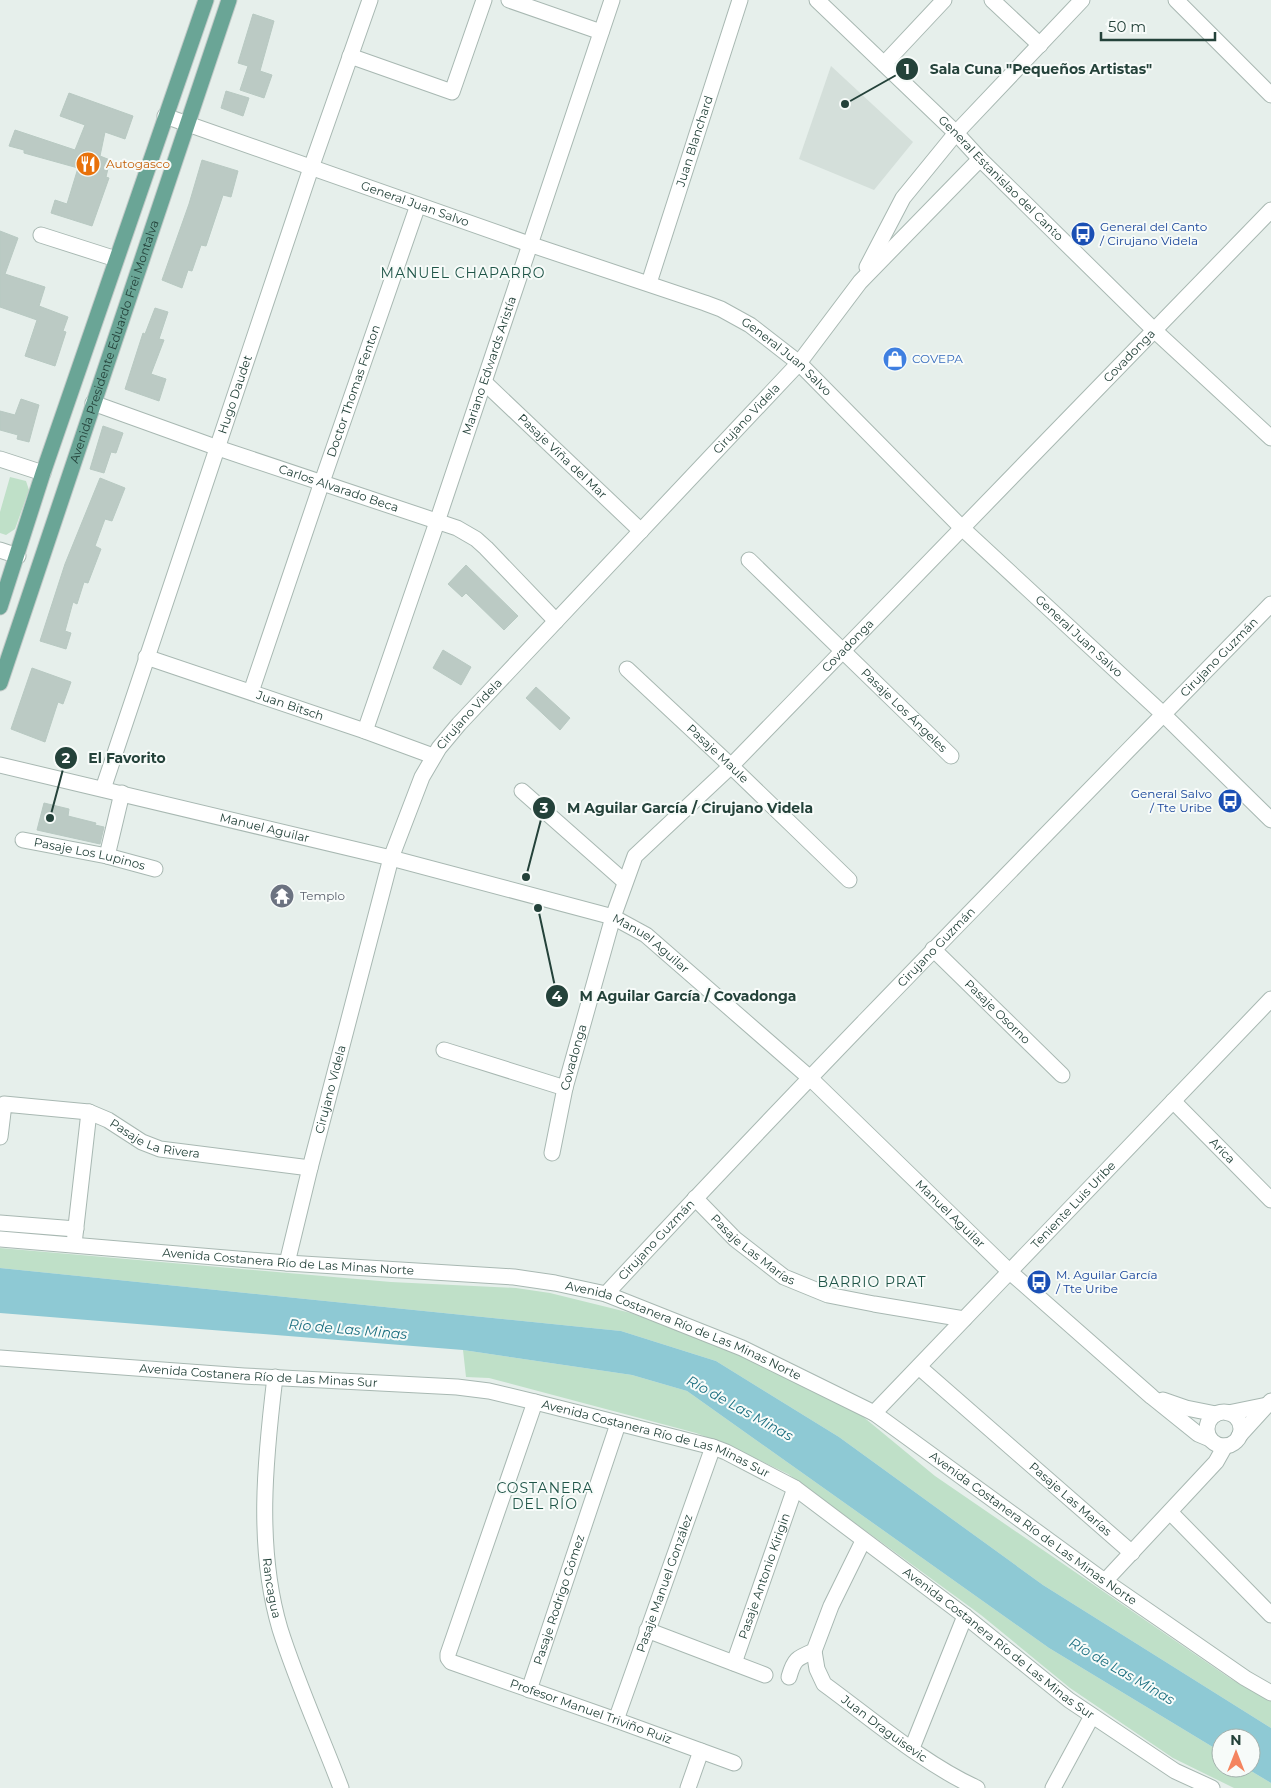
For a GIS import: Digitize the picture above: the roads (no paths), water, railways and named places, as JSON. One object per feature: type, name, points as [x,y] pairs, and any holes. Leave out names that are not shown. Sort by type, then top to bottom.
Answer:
[{"type":"main road","name":"Avenida Presidente Eduardo Frei Montalva","points":[[0,607],[18,556],[43,473],[206,0]]},
{"type":"main road","name":"Avenida Presidente Eduardo Frei Montalva","points":[[0,683],[229,0]]},
{"type":"street","name":"Hugo Daudet","points":[[103,789],[311,168],[370,0]]},
{"type":"street","points":[[350,56],[452,92],[484,0]]},
{"type":"street","points":[[509,0],[601,32]]},
{"type":"street","name":"Mariano Edwards Aristía","points":[[365,731],[612,0]]},
{"type":"street","name":"Juan Blanchard","points":[[649,283],[740,0]]},
{"type":"street","name":"General Estanislao del Canto","points":[[818,0],[956,133],[980,159],[1154,330],[1271,438]]},
{"type":"street","points":[[884,64],[944,0]]},
{"type":"street","points":[[992,0],[1040,45]]},
{"type":"street","name":"Cirujano Videla","points":[[860,282],[903,198],[956,133],[1082,0]]},
{"type":"street","points":[[1176,0],[1271,96]]},
{"type":"street","name":"General Juan Salvo","points":[[165,116],[529,244],[705,302],[737,318],[766,336],[799,363],[962,528],[1163,714],[1271,820]]},
{"type":"street","name":"Cirujano Videla","points":[[286,1263],[390,858],[422,777],[433,756],[459,724],[799,363],[860,282],[980,159]]},
{"type":"street","name":"Doctor Thomas Fenton","points":[[252,692],[418,205]]},
{"type":"street","name":"Covadonga","points":[[552,1153],[565,1088],[613,917],[635,856],[730,766],[1271,210]]},
{"type":"street","points":[[41,235],[116,259]]},
{"type":"street","name":"Pasaje Viña del Mar","points":[[484,382],[641,531]]},
{"type":"street","name":"Carlos Alvarado Beca","points":[[93,403],[218,448],[457,528],[476,539],[556,620]]},
{"type":"street","points":[[0,459],[43,473]]},
{"type":"street","points":[[0,550],[18,556]]},
{"type":"street","name":"Pasaje Los Ángeles","points":[[749,560],[950,756]]},
{"type":"street","name":"Cirujano Guzmán","points":[[606,1294],[695,1198],[933,950],[1271,604]]},
{"type":"street","name":"Juan Bitsch","points":[[146,656],[433,756]]},
{"type":"street","name":"Pasaje Maule","points":[[627,670],[849,880]]},
{"type":"street","name":"Manuel Aguilar","points":[[0,765],[390,858],[613,917],[646,935],[810,1078],[1010,1272],[1152,1396],[1198,1434],[1210,1439]]},
{"type":"street","points":[[522,791],[626,882]]},
{"type":"street","points":[[107,856],[122,794]]},
{"type":"street","name":"Pasaje Los Lupinos","points":[[23,840],[107,856],[155,868]]},
{"type":"street","name":"Pasaje Osorno","points":[[933,950],[1062,1075]]},
{"type":"street","name":"Teniente Luis Uribe","points":[[874,1413],[1271,999]]},
{"type":"street","points":[[444,1050],[565,1088]]},
{"type":"street","name":"Arica","points":[[1173,1101],[1271,1200]]},
{"type":"street","name":"Pasaje La Rivera","points":[[0,1138],[4,1104],[89,1112],[108,1120],[142,1142],[160,1148],[310,1168]]},
{"type":"street","points":[[0,1222],[75,1237],[89,1112]]},
{"type":"street","name":"Pasaje Las Marías","points":[[695,1198],[735,1239],[784,1277],[828,1295],[964,1319]]},
{"type":"street","name":"Avenida Costanera Río de Las Minas Norte","points":[[0,1239],[75,1237],[286,1263],[514,1277],[564,1284],[606,1294],[742,1348],[874,1413],[1105,1581],[1245,1678],[1271,1693]]},
{"type":"street","name":"Avenida Costanera Río de Las Minas Sur","points":[[0,1358],[275,1377],[457,1387],[489,1391],[713,1447],[795,1488],[964,1616],[1068,1700],[1175,1771],[1212,1788]]},
{"type":"street","name":"Pasaje Las Marías","points":[[919,1367],[1132,1553]]},
{"type":"street","name":"Rancagua","points":[[275,1377],[267,1441],[265,1508],[271,1589],[280,1628],[289,1654],[341,1788]]},
{"type":"street","name":"Manuel Aguilar","points":[[1152,1396],[1186,1408],[1222,1413]]},
{"type":"street","name":"Profesor Manuel Triviño Ruiz","points":[[535,1402],[448,1658],[451,1662],[734,1763]]},
{"type":"street","points":[[1270,1405],[1231,1445],[1219,1446],[1207,1434],[1208,1422],[1222,1413],[1270,1405]]},
{"type":"street","points":[[1222,1413],[1234,1415],[1240,1425],[1239,1436]]},
{"type":"street","name":"Pasaje Rodrigo Gómez","points":[[529,1690],[618,1424]]},
{"type":"street","points":[[1105,1581],[1216,1462],[1225,1446]]},
{"type":"street","name":"Pasaje Manuel González","points":[[616,1720],[713,1447]]},
{"type":"street","name":"Pasaje Antonio Kirigin","points":[[734,1663],[795,1488]]},
{"type":"street","points":[[1170,1512],[1271,1615]]},
{"type":"street","points":[[789,1677],[793,1663],[797,1658],[814,1651],[831,1606],[863,1541]]},
{"type":"street","points":[[912,1748],[964,1616]]},
{"type":"street","points":[[647,1630],[764,1675]]},
{"type":"street","name":"Juan Draguisevic","points":[[814,1651],[817,1669],[824,1684],[962,1783],[978,1788]]},
{"type":"street","points":[[1053,1788],[1092,1716]]},
{"type":"street","points":[[688,1788],[701,1751]]},
{"type":"water","name":"Río de Las Minas","points":[[0,1268],[621,1331],[716,1361],[839,1437],[1043,1585],[1271,1728],[1271,1783],[1261,1777],[1261,1728],[1211,1728],[1211,1746],[1049,1648],[687,1391],[632,1375],[463,1350],[0,1313]]},
{"type":"place","name":"Sala Cuna \"Pequeños Artistas\"","points":[[845,104]]},
{"type":"place","name":"Autogasco","points":[[88,164]]},
{"type":"place","name":"General del Canto / Cirujano Videla","points":[[1083,234]]},
{"type":"place","name":"COVEPA","points":[[895,359]]},
{"type":"place","name":"General Salvo / Tte Uribe","points":[[1230,801]]},
{"type":"place","name":"El Favorito","points":[[50,818]]},
{"type":"place","name":"M Aguilar García / Cirujano Videla","points":[[526,877]]},
{"type":"place","name":"Templo","points":[[282,896]]},
{"type":"place","name":"M Aguilar García / Covadonga","points":[[538,908]]},
{"type":"place","name":"M. Aguilar García / Tte Uribe","points":[[1039,1282]]},
{"type":"district","name":"MANUEL CHAPARRO","points":[[463,273]]},
{"type":"district","name":"BARRIO PRAT","points":[[872,1282]]},
{"type":"district","name":"COSTANERA DEL RÍO","points":[[545,1496]]}]
